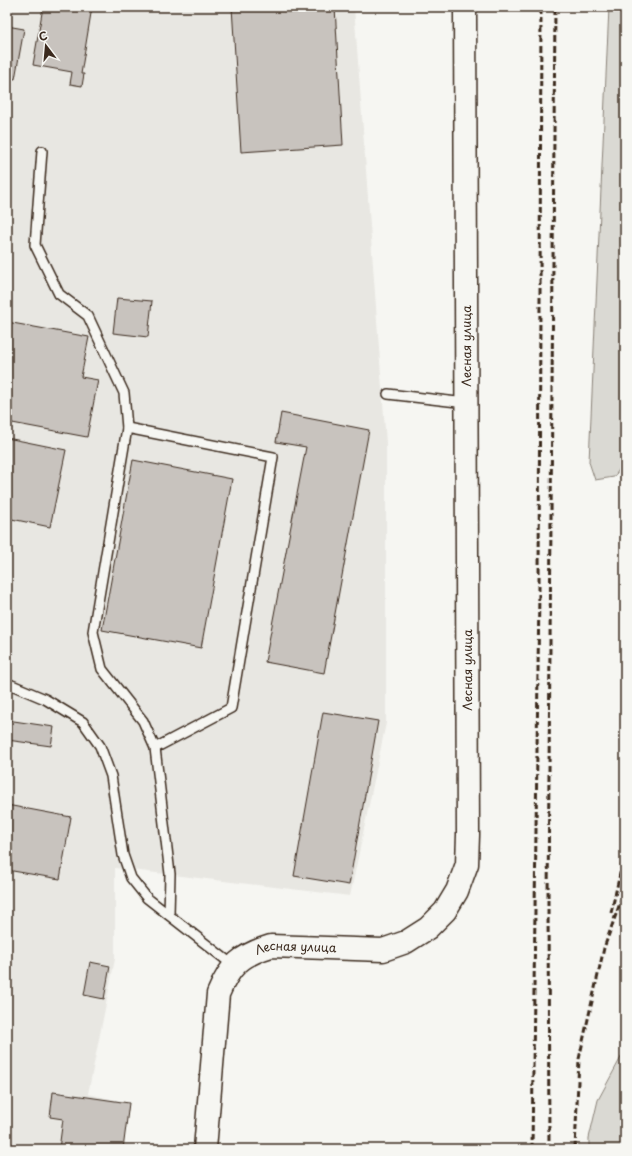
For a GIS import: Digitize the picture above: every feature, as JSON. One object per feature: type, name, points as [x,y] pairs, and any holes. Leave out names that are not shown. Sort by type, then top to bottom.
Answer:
[{"type":"street","name":"Лесная улица","points":[[206,1149],[218,994],[225,978],[234,966],[243,957],[255,950],[271,946],[382,950],[406,942],[428,928],[445,911],[458,891],[466,864],[468,835],[466,7]]},
{"type":"lane","points":[[42,150],[35,245],[59,294],[88,316],[124,393],[126,428],[93,632],[102,669],[143,721],[155,748],[170,874],[169,915]]},
{"type":"lane","points":[[388,394],[467,403]]},
{"type":"lane","points":[[126,428],[273,457],[231,708],[155,748]]},
{"type":"lane","points":[[7,683],[45,699],[82,722],[100,746],[111,776],[123,855],[131,878],[147,898],[234,966]]},
{"type":"shaded area","points":[[7,7],[354,7],[386,443],[386,723],[350,896],[115,868],[115,959],[88,1094],[129,1103],[123,1149],[7,1149]]},
{"type":"shaded area","points":[[609,7],[625,7],[625,461],[614,477],[595,480],[589,462]]},
{"type":"shaded area","points":[[625,1050],[625,1149],[589,1149],[589,1138],[598,1100]]},
{"type":"building","points":[[43,7],[92,7],[81,74],[84,74],[82,86],[70,84],[72,72],[33,65]]},
{"type":"building","points":[[232,7],[335,7],[343,145],[241,152]]},
{"type":"building","points":[[7,26],[24,29],[15,79],[7,78]]},
{"type":"building","points":[[117,298],[152,301],[148,337],[113,333]]},
{"type":"building","points":[[7,322],[89,337],[81,377],[98,380],[87,437],[7,422]]},
{"type":"building","points":[[281,413],[369,430],[324,673],[265,662],[306,447],[276,442]]},
{"type":"building","points":[[7,438],[66,450],[50,527],[7,518]]},
{"type":"building","points":[[133,460],[232,479],[201,648],[102,630]]},
{"type":"building","points":[[323,712],[378,721],[349,885],[294,876]]},
{"type":"building","points":[[7,720],[54,727],[51,746],[7,740]]},
{"type":"building","points":[[7,805],[71,817],[60,879],[7,870]]},
{"type":"building","points":[[90,962],[110,966],[104,999],[84,995]]},
{"type":"building","points":[[53,1092],[129,1103],[123,1149],[59,1149],[63,1119],[50,1117]]},
{"type":"railway","points":[[532,1149],[539,591],[541,7]]},
{"type":"railway","points":[[549,1149],[548,900],[555,7]]},
{"type":"railway","points":[[611,913],[625,852]]},
{"type":"railway","points":[[575,1149],[579,1059],[604,948],[625,889]]}]
